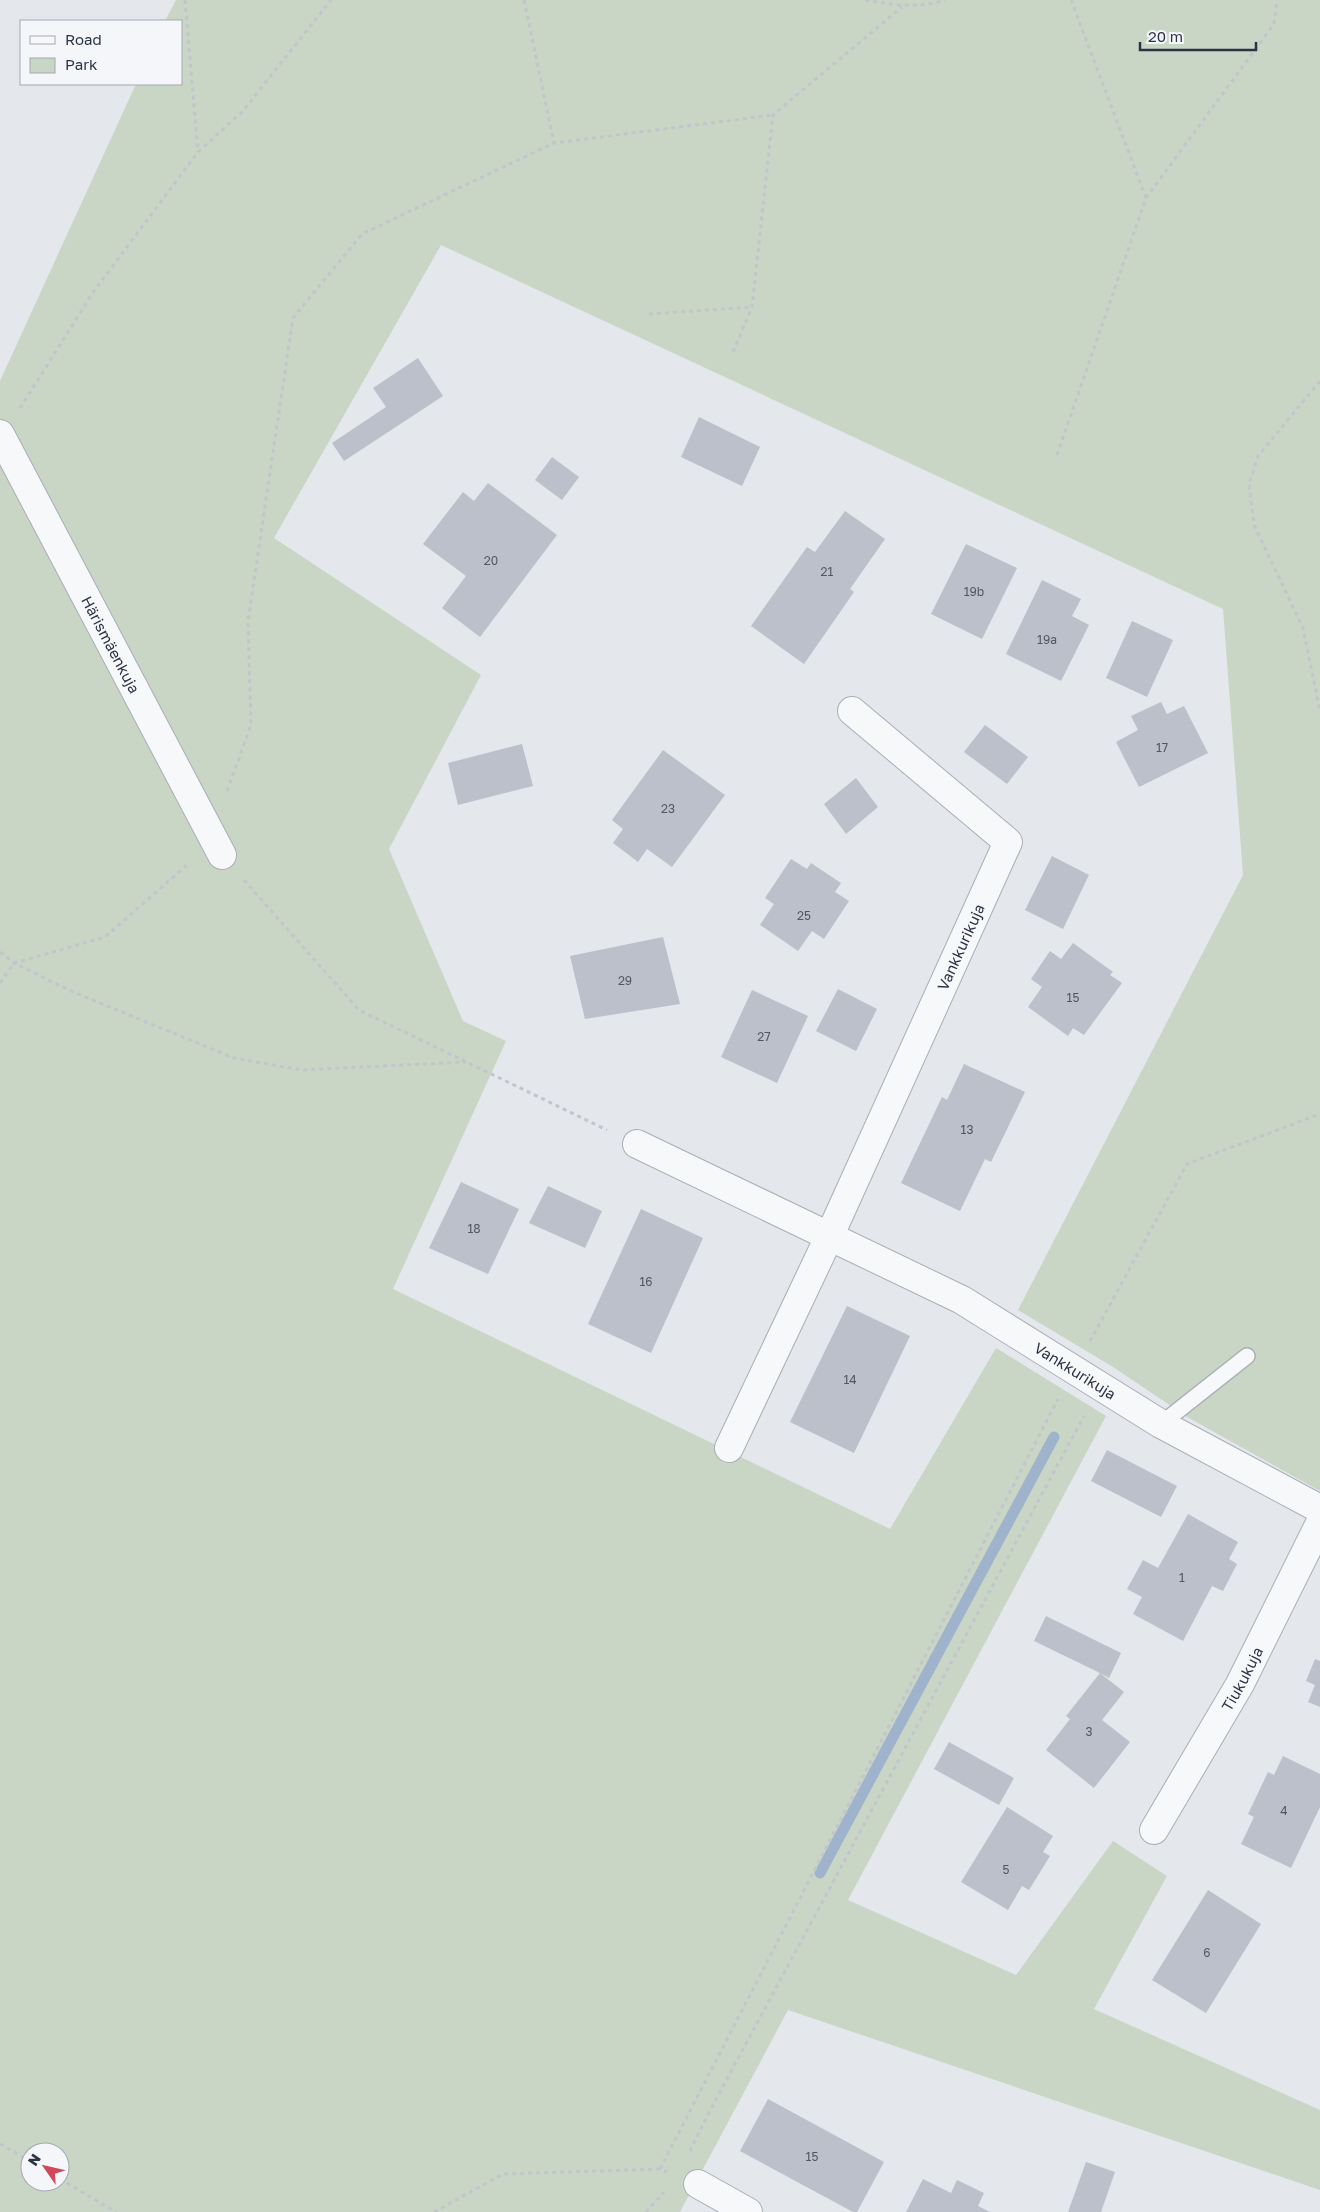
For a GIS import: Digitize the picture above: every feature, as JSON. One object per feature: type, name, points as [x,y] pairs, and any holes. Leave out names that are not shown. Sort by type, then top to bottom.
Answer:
[{"type":"street","name":"Härismäenkuja","points":[[1,435],[217,845]]},
{"type":"street","name":"Vankkurikuja","points":[[730,1448],[829,1237],[1008,842],[852,711]]},
{"type":"street","name":"Vankkurikuja","points":[[637,1144],[962,1300],[1161,1424],[1320,1509]]},
{"type":"street","name":"Tiukukuja","points":[[1154,1830],[1240,1684],[1320,1523]]},
{"type":"street","points":[[688,2180],[748,2212]]},
{"type":"lane","points":[[1161,1424],[1248,1356]]},
{"type":"path","points":[[186,0],[198,152]]},
{"type":"path","points":[[1,435],[94,291],[198,152],[242,112],[331,0]]},
{"type":"path","points":[[524,0],[554,143]]},
{"type":"path","points":[[866,0],[902,7],[929,5],[945,0]]},
{"type":"path","points":[[1071,0],[1146,198]]},
{"type":"path","points":[[1057,455],[1146,198],[1274,24],[1276,0]]},
{"type":"path","points":[[0,982],[14,963],[105,937],[191,861],[217,845],[251,724],[248,620],[293,318],[362,234],[554,143],[773,115],[902,7]]},
{"type":"path","points":[[733,352],[752,307],[773,115]]},
{"type":"path","points":[[649,314],[752,307]]},
{"type":"path","points":[[1320,380],[1258,456],[1248,484],[1254,525],[1303,628],[1320,711]]},
{"type":"path","points":[[217,845],[359,1010],[637,1144]]},
{"type":"path","points":[[0,952],[14,963],[73,992],[234,1058],[301,1070],[467,1062]]},
{"type":"path","points":[[660,2170],[1074,1370],[1187,1164],[1320,1114]]},
{"type":"path","points":[[646,2212],[688,2180],[707,2116],[1100,1386]]},
{"type":"path","points":[[0,2144],[20,2155]]},
{"type":"path","points":[[434,2212],[504,2174],[660,2170],[688,2180]]},
{"type":"path","points":[[70,2185],[116,2212]]},
{"type":"green space","points":[[176,0],[1320,0],[1320,1491],[1189,1418],[1113,1367],[1018,1310],[1243,875],[1223,609],[441,245],[274,538],[481,675],[389,849],[463,1021],[506,1041],[393,1289],[890,1529],[996,1348],[1106,1416],[848,1900],[1016,1975],[1113,1841],[1167,1876],[1094,2009],[1320,2110],[1320,2190],[788,2010],[680,2212],[0,2212],[0,381],[136,85],[182,85],[182,20],[166,20]]},
{"type":"building","points":[[418,358],[443,396],[344,461],[332,443],[386,407],[373,388]]},
{"type":"building","points":[[699,417],[760,447],[742,486],[681,457]]},
{"type":"building","points":[[552,457],[579,477],[562,500],[535,480]]},
{"type":"building","points":[[488,483],[557,535],[480,637],[442,608],[466,576],[423,544],[463,492],[474,501]]},
{"type":"building","points":[[845,511],[885,539],[850,589],[854,592],[804,664],[751,626],[807,547],[815,552]]},
{"type":"building","points":[[966,544],[1017,568],[982,639],[931,614]]},
{"type":"building","points":[[1042,580],[1081,599],[1072,616],[1089,625],[1061,681],[1006,654]]},
{"type":"building","points":[[1132,621],[1173,640],[1147,697],[1106,678]]},
{"type":"building","points":[[1161,702],[1167,714],[1184,706],[1208,753],[1139,787],[1116,742],[1138,730],[1131,716]]},
{"type":"building","points":[[985,725],[1028,757],[1007,784],[964,752]]},
{"type":"building","points":[[522,744],[533,786],[458,805],[448,763]]},
{"type":"building","points":[[663,750],[725,795],[672,867],[647,849],[638,862],[613,843],[623,829],[612,820]]},
{"type":"building","points":[[856,778],[878,807],[846,834],[824,804]]},
{"type":"building","points":[[1052,856],[1089,875],[1063,929],[1025,910]]},
{"type":"building","points":[[791,859],[807,869],[811,863],[841,883],[835,892],[849,901],[824,939],[812,931],[798,951],[760,925],[774,904],[765,898]]},
{"type":"building","points":[[663,937],[680,1004],[585,1019],[570,956]]},
{"type":"building","points":[[1073,943],[1113,972],[1110,975],[1122,983],[1084,1035],[1073,1028],[1068,1036],[1028,1007],[1042,987],[1031,979],[1050,951],[1061,959]]},
{"type":"building","points":[[838,989],[877,1009],[856,1051],[816,1031]]},
{"type":"building","points":[[752,990],[808,1016],[777,1083],[721,1057]]},
{"type":"building","points":[[964,1064],[1025,1092],[991,1162],[985,1159],[960,1211],[901,1183],[942,1097],[947,1100]]},
{"type":"building","points":[[461,1182],[519,1209],[488,1274],[429,1248]]},
{"type":"building","points":[[548,1186],[602,1211],[585,1248],[529,1223]]},
{"type":"building","points":[[641,1209],[703,1238],[651,1353],[588,1324]]},
{"type":"building","points":[[847,1306],[910,1336],[854,1453],[790,1422]]},
{"type":"building","points":[[1107,1450],[1177,1486],[1161,1517],[1091,1481]]},
{"type":"building","points":[[1188,1514],[1238,1542],[1229,1559],[1237,1564],[1223,1591],[1212,1586],[1183,1641],[1133,1614],[1142,1597],[1127,1589],[1143,1560],[1158,1568]]},
{"type":"building","points":[[1046,1616],[1121,1653],[1109,1678],[1034,1641]]},
{"type":"building","points":[[1315,1659],[1320,1661],[1320,1707],[1308,1702],[1315,1685],[1306,1681]]},
{"type":"building","points":[[1100,1673],[1124,1692],[1102,1720],[1130,1742],[1094,1788],[1046,1750],[1070,1719],[1066,1716]]},
{"type":"building","points":[[949,1742],[1014,1778],[999,1805],[934,1769]]},
{"type":"building","points":[[1283,1756],[1320,1774],[1320,1807],[1291,1868],[1241,1844],[1254,1817],[1248,1814],[1268,1772],[1274,1775]]},
{"type":"building","points":[[1007,1807],[1053,1836],[1043,1852],[1050,1856],[1029,1890],[1022,1886],[1008,1910],[961,1882]]},
{"type":"building","points":[[1208,1890],[1261,1924],[1206,2013],[1152,1980]]},
{"type":"building","points":[[768,2099],[884,2162],[857,2212],[853,2212],[740,2151]]},
{"type":"building","points":[[1086,2162],[1115,2172],[1101,2212],[1068,2212]]},
{"type":"building","points":[[923,2179],[951,2193],[957,2180],[984,2193],[978,2206],[990,2212],[906,2212]]},
{"type":"waterway","points":[[820,1873],[1054,1437]]}]
